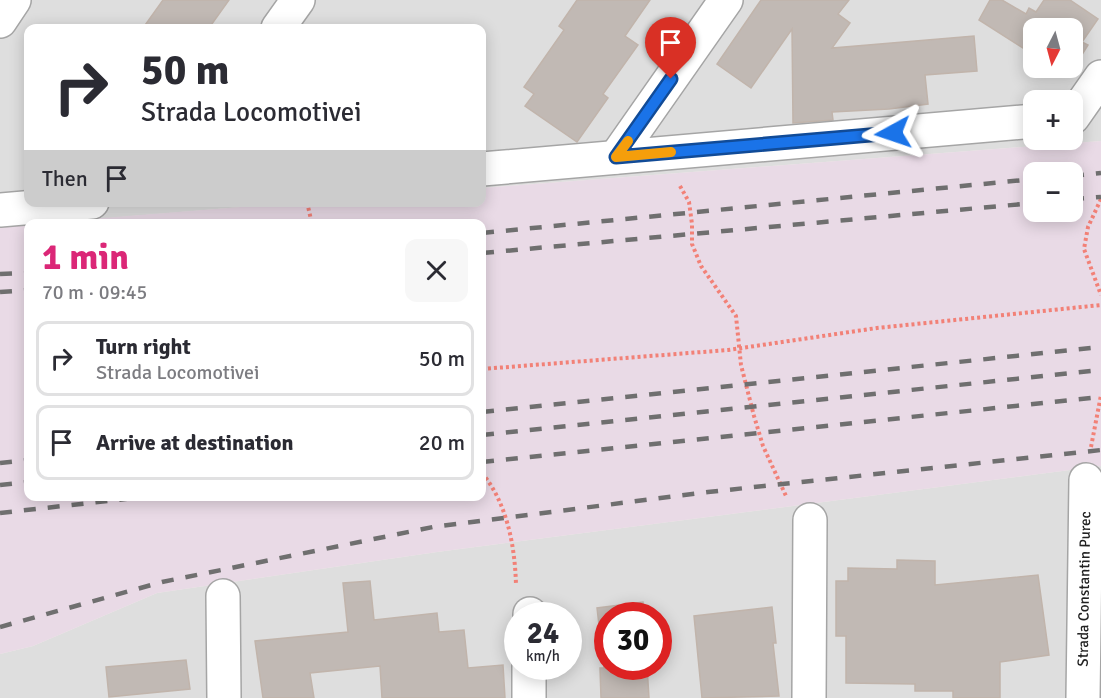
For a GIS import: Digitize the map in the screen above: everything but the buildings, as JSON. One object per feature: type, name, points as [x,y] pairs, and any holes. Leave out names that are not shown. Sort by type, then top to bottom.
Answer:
[{"type":"street","points":[[0,21],[14,0]]},
{"type":"street","points":[[281,24],[298,0]]},
{"type":"street","points":[[616,157],[726,0]]},
{"type":"street","points":[[1083,114],[1101,78]]},
{"type":"street","points":[[486,169],[1023,122]]},
{"type":"street","points":[[0,210],[34,207]]},
{"type":"street","name":"Strada Constantin Purec","points":[[1083,698],[1086,480]]},
{"type":"street","points":[[809,698],[810,520]]},
{"type":"street","points":[[223,596],[224,698]]},
{"type":"street","points":[[529,680],[529,698]]},
{"type":"path","points":[[660,153],[689,202],[692,244],[701,266],[736,316],[744,375],[763,446],[788,499],[810,520]]},
{"type":"path","points":[[1101,199],[1088,227],[1084,249],[1101,295]]},
{"type":"path","points":[[486,369],[591,362],[740,348],[877,328],[1101,305]]},
{"type":"path","points":[[1086,480],[1101,395]]},
{"type":"path","points":[[486,480],[502,506],[510,531],[517,602]]},
{"type":"shaded area","points":[[0,0],[1101,0],[1101,141],[1083,142],[1083,90],[1023,90],[1023,147],[486,188],[486,24],[24,24],[24,207],[241,207],[96,219],[24,219],[24,225],[0,227]]},
{"type":"shaded area","points":[[1101,141],[1101,466],[437,552],[157,593],[33,646],[0,654],[0,227],[24,225],[24,501],[486,501],[486,219],[90,219],[239,207],[486,207],[486,188],[1023,147],[1023,150],[1083,150],[1083,142]]},
{"type":"shaded area","points":[[1101,466],[1101,698],[0,698],[0,654],[33,646],[157,593],[437,552]]},
{"type":"railway","points":[[1083,175],[1101,173]]},
{"type":"railway","points":[[486,233],[1023,180]]},
{"type":"railway","points":[[1083,198],[1101,197]]},
{"type":"railway","points":[[486,253],[1023,204]]},
{"type":"railway","points":[[0,274],[24,273]]},
{"type":"railway","points":[[0,292],[24,290]]},
{"type":"railway","points":[[486,412],[1101,347]]},
{"type":"railway","points":[[486,435],[1101,370]]},
{"type":"railway","points":[[486,462],[1101,397]]},
{"type":"railway","points":[[0,627],[162,582],[433,527],[708,492],[1101,450]]},
{"type":"railway","points":[[0,463],[24,460]]},
{"type":"railway","points":[[0,485],[24,482]]},
{"type":"railway","points":[[0,513],[107,501]]},
{"type":"slow traffic","points":[[628,141],[616,157],[671,152]]},
{"type":"route","points":[[671,79],[616,157],[893,133]]}]
